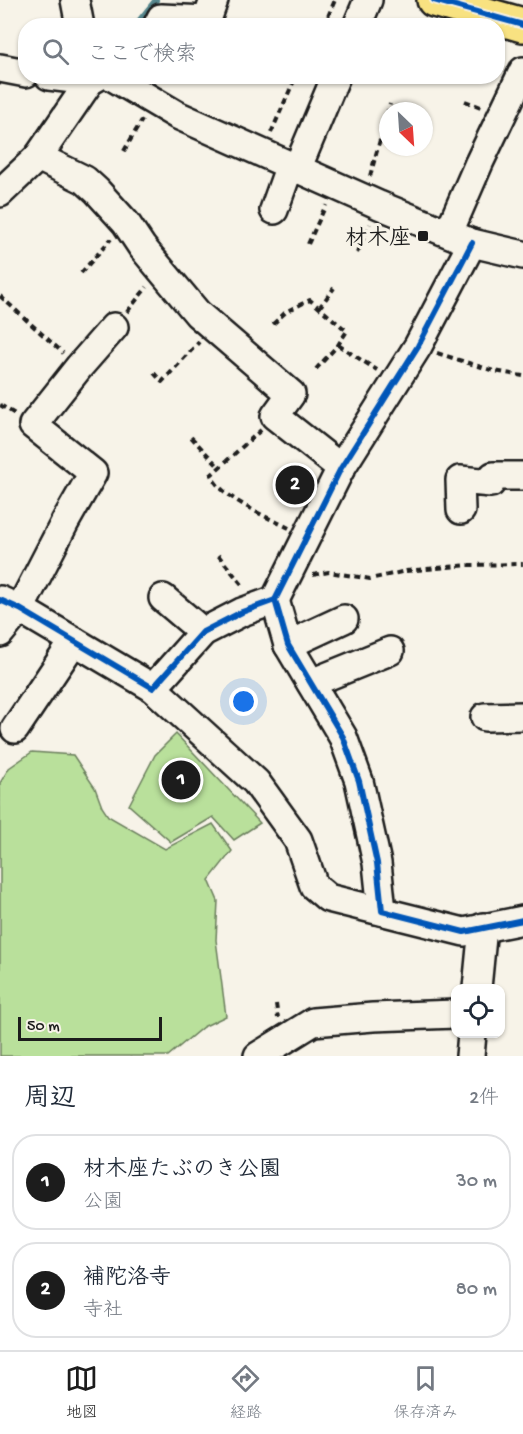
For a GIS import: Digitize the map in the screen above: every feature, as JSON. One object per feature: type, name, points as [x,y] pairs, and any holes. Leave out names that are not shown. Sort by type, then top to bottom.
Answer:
[{"type":"highway","points":[[434,0],[498,18]]},
{"type":"highway","points":[[505,20],[523,25]]},
{"type":"street","points":[[75,0],[78,18]]},
{"type":"street","points":[[208,18],[214,0]]},
{"type":"street","points":[[360,18],[368,0]]},
{"type":"street","points":[[0,68],[18,71]]},
{"type":"street","points":[[153,688],[202,632],[272,596],[341,468],[418,346],[461,237],[479,163],[523,70]]},
{"type":"street","points":[[0,193],[38,157],[106,84]]},
{"type":"street","points":[[121,84],[177,115],[371,201],[461,237],[523,255]]},
{"type":"street","points":[[274,210],[332,84]]},
{"type":"street","points":[[38,157],[85,180],[97,191],[126,223],[160,270],[198,314],[291,394],[275,416],[341,468]]},
{"type":"street","points":[[0,633],[10,604],[65,522],[102,475],[33,424],[114,327]]},
{"type":"street","points":[[461,510],[460,480],[491,483],[493,476],[523,476]]},
{"type":"street","points":[[272,596],[288,645],[343,737],[359,781],[377,863],[382,911]]},
{"type":"street","points":[[163,598],[202,632]]},
{"type":"street","points":[[10,604],[153,688],[256,782],[298,840],[314,886],[328,898],[464,932],[523,920]]},
{"type":"street","points":[[288,645],[344,619]]},
{"type":"street","points":[[15,729],[74,641]]},
{"type":"street","points":[[311,683],[390,651]]},
{"type":"street","points":[[485,717],[523,716]]},
{"type":"street","points":[[477,984],[483,927]]},
{"type":"street","points":[[258,1056],[313,1022],[451,1014]]},
{"type":"street","points":[[470,1056],[472,1038]]},
{"type":"path","points":[[327,18],[334,0]]},
{"type":"path","points":[[263,153],[293,84]]},
{"type":"path","points":[[124,151],[153,101]]},
{"type":"path","points":[[357,253],[380,156]]},
{"type":"path","points":[[308,244],[335,185]]},
{"type":"path","points":[[81,273],[126,223]]},
{"type":"path","points":[[114,327],[160,270]]},
{"type":"path","points":[[319,308],[334,288]]},
{"type":"path","points":[[0,296],[79,367]]},
{"type":"path","points":[[273,324],[287,311],[310,300],[348,331],[316,369]]},
{"type":"path","points":[[154,373],[162,382],[206,335]]},
{"type":"path","points":[[338,345],[396,382]]},
{"type":"path","points":[[418,346],[450,359],[523,376]]},
{"type":"path","points":[[275,416],[211,476],[213,481],[237,502],[305,537]]},
{"type":"path","points":[[191,437],[219,467]]},
{"type":"path","points":[[218,555],[272,596],[329,573],[370,579],[406,571],[468,565],[523,564]]},
{"type":"green space","points":[[176,734],[260,823],[234,840],[213,817],[171,842],[129,805],[155,755]]},
{"type":"green space","points":[[32,752],[73,755],[95,788],[108,816],[165,849],[213,824],[232,851],[209,880],[218,901],[216,940],[226,1016],[203,1027],[168,1056],[0,1056],[0,783],[9,768]]},
{"type":"waterway","points":[[141,18],[156,0]]},
{"type":"cycle path","points":[[434,0],[498,18]]},
{"type":"cycle path","points":[[505,20],[523,25]]},
{"type":"cycle path","points":[[0,600],[20,609],[153,688],[203,632],[242,612],[275,600],[341,468],[418,346],[472,243]]},
{"type":"cycle path","points":[[275,600],[288,645],[343,737],[359,781],[377,863],[382,911],[464,932],[523,920]]},
{"type":"place","name":"材木座","points":[[423,236]]},
{"type":"place","name":"補陀洛寺","points":[[295,485]]},
{"type":"place","name":"材木座たぶのき公園","points":[[181,780]]}]
